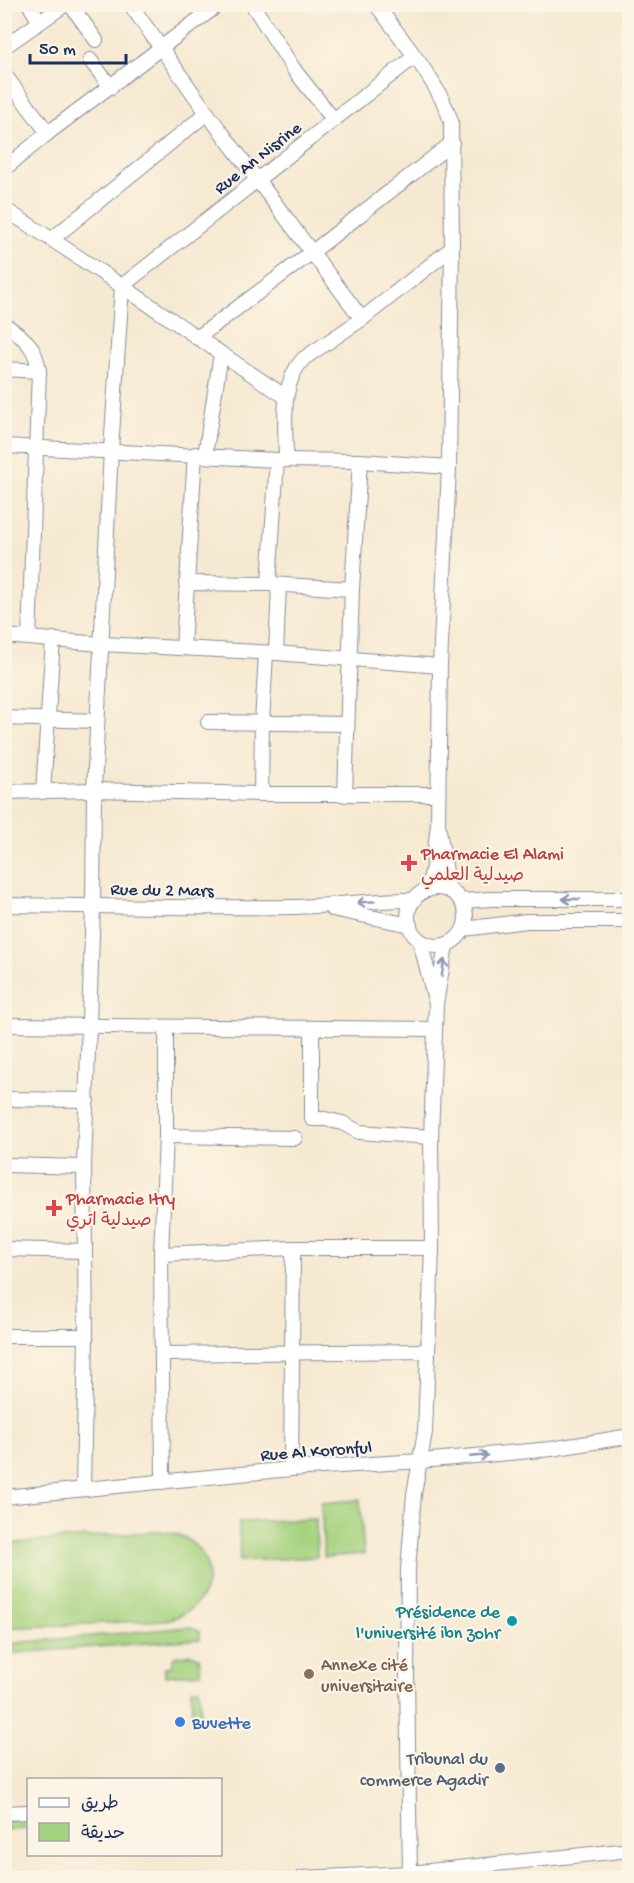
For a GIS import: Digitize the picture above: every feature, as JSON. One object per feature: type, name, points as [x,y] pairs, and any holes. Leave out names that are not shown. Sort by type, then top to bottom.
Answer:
[{"type":"street","points":[[29,4],[40,22]]},
{"type":"street","points":[[4,47],[68,4],[96,40]]},
{"type":"street","points":[[130,4],[207,113],[362,319]]},
{"type":"street","points":[[4,169],[219,4]]},
{"type":"street","points":[[252,4],[295,71],[334,120]]},
{"type":"street","points":[[376,4],[446,105],[451,120],[452,248],[448,467],[440,666],[438,824],[428,890]]},
{"type":"street","name":"Rue An Nisrine","points":[[122,286],[414,57]]},
{"type":"street","points":[[90,60],[111,87]]},
{"type":"street","points":[[4,74],[48,133]]},
{"type":"street","points":[[52,239],[207,113]]},
{"type":"street","points":[[197,338],[452,143]]},
{"type":"street","points":[[4,209],[152,305],[286,397]]},
{"type":"street","points":[[261,794],[262,722],[271,653],[286,397],[291,375],[303,359],[362,319],[452,248]]},
{"type":"street","points":[[83,1489],[86,1336],[84,1167],[90,1025],[94,790],[111,450],[122,286]]},
{"type":"street","points":[[4,324],[32,347],[39,371],[29,638]]},
{"type":"street","points":[[183,648],[186,583],[200,455],[221,354]]},
{"type":"street","points":[[4,369],[39,371]]},
{"type":"street","points":[[4,446],[360,461],[448,467]]},
{"type":"street","points":[[345,795],[352,589],[360,461]]},
{"type":"street","points":[[186,583],[352,589]]},
{"type":"street","points":[[4,636],[440,666]]},
{"type":"street","points":[[43,792],[53,639]]},
{"type":"street","points":[[4,718],[97,721]]},
{"type":"street","points":[[208,722],[348,724]]},
{"type":"street","points":[[4,792],[94,790],[345,795],[438,794]]},
{"type":"street","points":[[438,824],[449,890]]},
{"type":"street","points":[[438,888],[449,890],[461,901],[465,910],[464,929],[456,939],[446,945],[433,946],[420,941],[414,935],[410,925],[409,912],[414,900],[428,890],[438,888]]},
{"type":"street","points":[[461,901],[630,899]]},
{"type":"street","name":"Rue du 2 Mars","points":[[4,905],[214,908],[318,906],[414,900]]},
{"type":"street","name":"Rue du 2 Mars","points":[[318,906],[410,925]]},
{"type":"street","points":[[464,929],[527,921],[630,921]]},
{"type":"street","points":[[420,941],[436,1004]]},
{"type":"street","points":[[410,1873],[407,1694],[408,1570],[414,1494],[425,1432],[432,1248],[431,1137],[436,1004],[446,945]]},
{"type":"street","points":[[4,1025],[435,1029]]},
{"type":"street","points":[[163,1482],[161,1254],[166,1136],[166,1027]]},
{"type":"street","points":[[312,1028],[312,1119],[342,1123],[359,1132],[431,1137]]},
{"type":"street","points":[[4,1099],[87,1100]]},
{"type":"street","points":[[166,1136],[296,1138]]},
{"type":"street","points":[[4,1165],[84,1167]]},
{"type":"street","points":[[161,1254],[293,1248],[432,1248]]},
{"type":"street","points":[[291,1469],[293,1248]]},
{"type":"street","points":[[4,1250],[84,1251]]},
{"type":"street","points":[[4,1336],[86,1336]]},
{"type":"street","points":[[162,1354],[427,1351]]},
{"type":"street","name":"Rue Al Koronful","points":[[4,1497],[291,1469],[421,1461],[551,1449],[630,1436]]},
{"type":"street","points":[[4,1813],[27,1812]]},
{"type":"street","points":[[302,1878],[410,1873],[630,1850]]},
{"type":"green space","points":[[360,1500],[364,1554],[324,1557],[321,1503]]},
{"type":"green space","points":[[316,1519],[317,1557],[240,1561],[239,1522]]},
{"type":"green space","points":[[159,1531],[180,1536],[195,1545],[204,1558],[208,1572],[206,1587],[198,1601],[185,1613],[166,1620],[5,1628],[5,1544]]},
{"type":"green space","points":[[188,1627],[200,1631],[200,1639],[5,1654],[5,1644]]},
{"type":"green space","points":[[191,1654],[199,1657],[201,1673],[165,1676],[165,1667],[172,1666],[174,1657]]},
{"type":"green space","points":[[199,1688],[201,1718],[193,1719],[191,1689]]},
{"type":"green space","points":[[27,1819],[27,1829],[5,1830],[5,1820]]},
{"type":"place","name":"Pharmacie El Alami صيدلية العلمي","points":[[409,863]]},
{"type":"place","name":"Pharmacie Itry صيدلية اتري","points":[[54,1208]]},
{"type":"place","name":"Présidence de l'université ibn zohr","points":[[512,1621]]},
{"type":"place","name":"Annexe cité universitaire","points":[[309,1674]]},
{"type":"place","name":"Buvette","points":[[180,1722]]},
{"type":"place","name":"Tribunal du commerce Agadir","points":[[500,1768]]}]
